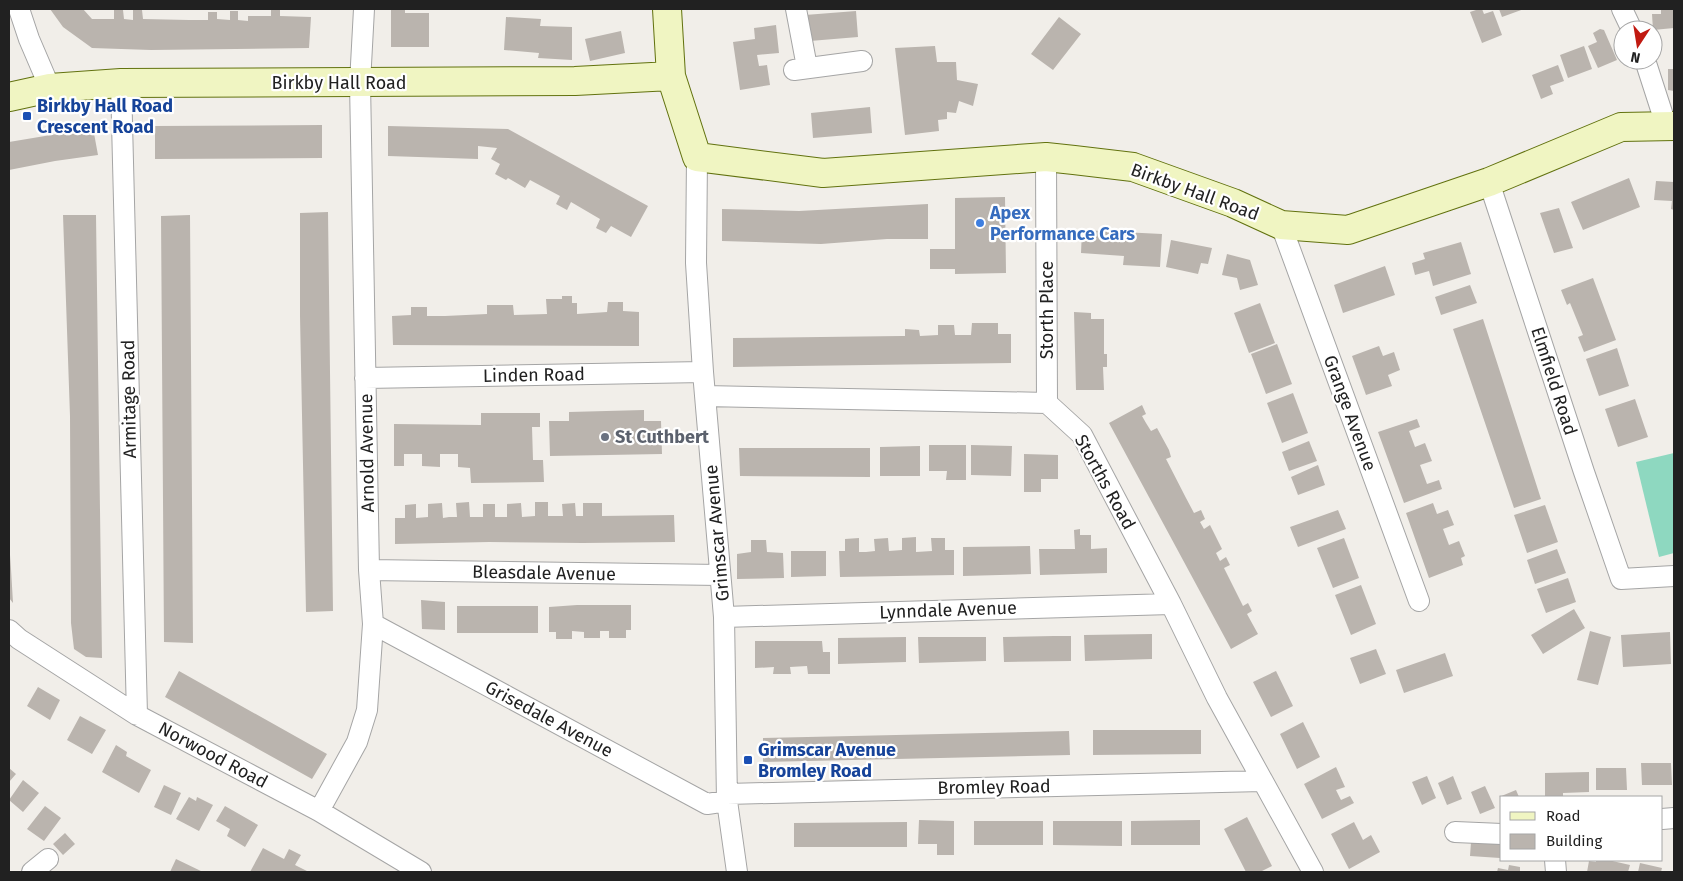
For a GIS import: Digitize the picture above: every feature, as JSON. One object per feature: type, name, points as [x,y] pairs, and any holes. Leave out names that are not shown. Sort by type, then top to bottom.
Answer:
[{"type":"street","points":[[19,9],[29,40],[50,88]]},
{"type":"street","name":"Arnold Avenue","points":[[319,811],[357,742],[365,715],[373,624],[369,570],[360,83],[364,9]]},
{"type":"street","name":"Grimscar Avenue","points":[[667,9],[671,76],[697,157],[696,263],[703,372],[724,617],[727,798],[737,872]]},
{"type":"street","points":[[796,9],[801,69],[862,61]]},
{"type":"street","points":[[1649,70],[1670,126]]},
{"type":"street","name":"Birkby Hall Road","points":[[9,97],[50,88],[121,83],[575,81],[671,76]]},
{"type":"street","name":"Armitage Road","points":[[121,83],[137,715]]},
{"type":"street","name":"Birkby Hall Road","points":[[697,157],[823,173],[1046,157],[1133,167],[1233,203],[1281,225],[1348,230],[1489,182],[1621,127],[1670,126]]},
{"type":"street","name":"Storth Place","points":[[1046,157],[1047,403]]},
{"type":"street","name":"Elmfield Road","points":[[1489,182],[1621,579],[1674,576]]},
{"type":"street","name":"Grange Avenue","points":[[1281,225],[1419,601]]},
{"type":"street","name":"Linden Road","points":[[365,378],[703,372]]},
{"type":"street","points":[[705,396],[1047,403]]},
{"type":"street","name":"Storths Road","points":[[1047,403],[1082,435],[1218,698],[1313,872]]},
{"type":"street","name":"Bleasdale Avenue","points":[[369,570],[720,575]]},
{"type":"street","name":"Lynndale Avenue","points":[[724,617],[1171,604]]},
{"type":"street","name":"Grisedale Avenue","points":[[373,624],[706,804],[727,798]]},
{"type":"street","name":"Norwood Road","points":[[9,630],[18,640],[137,715],[319,811],[421,872]]},
{"type":"street","name":"Bromley Road","points":[[727,798],[1262,781]]},
{"type":"street","points":[[1454,832],[1500,834]]},
{"type":"street","points":[[32,872],[48,859]]},
{"type":"green space","points":[[1674,453],[1674,553],[1659,557],[1636,462]]},
{"type":"building","points":[[50,9],[83,9],[92,19],[114,19],[114,10],[123,10],[124,19],[133,20],[133,10],[142,10],[143,19],[189,20],[208,20],[208,12],[217,12],[217,19],[230,20],[230,11],[238,11],[238,20],[248,21],[248,16],[271,16],[271,9],[280,9],[280,16],[311,17],[309,48],[151,50],[92,48],[63,27]]},
{"type":"building","points":[[391,9],[405,9],[405,13],[429,13],[429,47],[391,47]]},
{"type":"building","points":[[1482,9],[1484,14],[1493,11],[1502,35],[1482,43],[1470,12]]},
{"type":"building","points":[[1499,9],[1524,9],[1502,17]]},
{"type":"building","points":[[1661,9],[1674,9],[1674,28],[1663,29],[1663,20],[1652,20],[1652,14],[1661,14]]},
{"type":"building","points":[[856,11],[858,37],[810,41],[805,15]]},
{"type":"building","points":[[506,17],[541,19],[540,26],[572,27],[572,60],[538,58],[539,53],[504,50]]},
{"type":"building","points":[[1059,17],[1081,34],[1053,70],[1031,54]]},
{"type":"building","points":[[776,25],[779,53],[757,55],[759,66],[767,65],[770,85],[740,90],[733,42],[755,39],[754,28]]},
{"type":"building","points":[[1600,29],[1604,30],[1613,51],[1613,62],[1598,68],[1588,46],[1597,42],[1593,33]]},
{"type":"building","points":[[621,31],[625,53],[590,61],[585,39]]},
{"type":"building","points":[[935,46],[937,62],[956,62],[957,80],[978,84],[973,106],[959,101],[956,113],[947,112],[947,119],[938,120],[939,131],[905,135],[895,48]]},
{"type":"building","points":[[1584,46],[1592,69],[1568,78],[1560,55]]},
{"type":"building","points":[[1558,65],[1564,81],[1550,86],[1553,94],[1541,99],[1532,75]]},
{"type":"building","points":[[1668,69],[1674,69],[1674,91],[1668,90]]},
{"type":"building","points":[[870,107],[872,133],[813,138],[811,113]]},
{"type":"building","points":[[322,125],[322,158],[155,159],[155,126]]},
{"type":"building","points":[[388,126],[508,129],[648,206],[631,237],[611,226],[606,233],[596,228],[600,219],[571,202],[567,210],[556,204],[560,196],[530,180],[525,188],[508,178],[506,180],[495,174],[500,164],[491,159],[497,148],[478,146],[478,159],[388,156]]},
{"type":"building","points":[[93,128],[98,155],[9,170],[9,142]]},
{"type":"building","points":[[1629,178],[1640,207],[1583,230],[1571,202]]},
{"type":"building","points":[[1656,181],[1674,182],[1674,210],[1671,209],[1672,201],[1654,200]]},
{"type":"building","name":"Apex Performance Cars","points":[[1005,197],[1006,273],[955,274],[955,269],[930,269],[930,249],[955,249],[955,198]]},
{"type":"building","points":[[928,204],[928,239],[887,239],[821,244],[722,241],[722,209],[799,211]]},
{"type":"building","points":[[1559,208],[1573,248],[1554,253],[1540,213]]},
{"type":"building","points":[[328,212],[333,611],[306,612],[300,316],[300,213]]},
{"type":"building","points":[[63,215],[96,215],[102,658],[86,657],[74,649],[71,623],[70,416]]},
{"type":"building","points":[[190,215],[193,643],[164,642],[161,216]]},
{"type":"building","points":[[1082,230],[1162,234],[1160,267],[1123,265],[1124,256],[1081,253]]},
{"type":"building","points":[[1171,240],[1212,248],[1208,264],[1201,263],[1198,274],[1166,267]]},
{"type":"building","points":[[1461,242],[1471,274],[1433,286],[1429,271],[1415,275],[1412,263],[1425,259],[1423,253]]},
{"type":"building","points":[[1227,254],[1250,260],[1258,285],[1240,290],[1237,278],[1222,275]]},
{"type":"building","points":[[1385,266],[1395,295],[1343,313],[1334,285]]},
{"type":"building","points":[[1593,278],[1616,340],[1584,352],[1578,337],[1583,335],[1570,303],[1567,305],[1561,290]]},
{"type":"building","points":[[1470,285],[1477,303],[1441,315],[1435,297]]},
{"type":"building","points":[[562,296],[572,296],[572,303],[577,303],[577,314],[607,312],[608,302],[623,302],[623,311],[639,312],[639,346],[393,345],[392,316],[411,315],[411,307],[427,307],[427,316],[487,314],[487,305],[513,305],[514,315],[547,314],[546,299],[562,299]]},
{"type":"building","points":[[1260,303],[1275,343],[1249,353],[1234,313]]},
{"type":"building","points":[[1074,312],[1091,313],[1091,319],[1104,319],[1104,354],[1107,354],[1107,367],[1103,367],[1104,390],[1076,390]]},
{"type":"building","points":[[1483,319],[1541,499],[1514,508],[1453,329]]},
{"type":"building","points":[[972,323],[998,323],[998,334],[1011,334],[1011,363],[733,367],[733,338],[905,336],[905,329],[919,330],[920,336],[938,335],[938,325],[954,325],[955,335],[971,335]]},
{"type":"building","points":[[1277,344],[1292,384],[1266,394],[1251,354]]},
{"type":"building","points":[[1379,346],[1383,356],[1394,352],[1400,370],[1388,375],[1392,386],[1366,395],[1352,356]]},
{"type":"building","points":[[1617,348],[1629,386],[1599,396],[1586,359]]},
{"type":"building","points":[[1293,393],[1308,433],[1282,443],[1267,403]]},
{"type":"building","points":[[1635,399],[1648,437],[1618,447],[1605,409]]},
{"type":"building","points":[[1142,405],[1146,414],[1142,416],[1146,423],[1151,431],[1157,428],[1169,450],[1171,457],[1166,459],[1194,513],[1201,510],[1205,519],[1200,522],[1204,529],[1210,525],[1222,549],[1216,553],[1220,561],[1226,557],[1230,565],[1224,568],[1243,606],[1248,603],[1252,611],[1247,614],[1258,634],[1231,649],[1109,423]]},
{"type":"building","name":"St Cuthbert","points":[[644,410],[644,421],[661,421],[662,454],[550,456],[549,421],[569,421],[569,412]]},
{"type":"building","points":[[481,413],[540,413],[540,427],[532,427],[533,460],[543,460],[544,482],[471,483],[470,468],[458,467],[458,454],[440,454],[440,467],[422,466],[422,454],[404,454],[404,466],[394,466],[394,424],[481,425]]},
{"type":"building","points":[[1417,419],[1420,427],[1409,431],[1415,447],[1425,443],[1432,461],[1420,465],[1427,484],[1439,480],[1442,489],[1404,503],[1378,432]]},
{"type":"building","points":[[1309,441],[1317,461],[1289,471],[1282,452]]},
{"type":"building","points":[[929,445],[966,445],[966,480],[946,480],[947,471],[929,471]]},
{"type":"building","points":[[971,445],[1012,446],[1011,476],[971,475]]},
{"type":"building","points":[[920,446],[920,476],[880,476],[880,447]]},
{"type":"building","points":[[739,448],[870,448],[870,477],[740,476]]},
{"type":"building","points":[[1024,454],[1058,455],[1058,479],[1041,479],[1041,492],[1024,492]]},
{"type":"building","points":[[1318,465],[1325,485],[1298,495],[1291,477]]},
{"type":"building","points":[[469,502],[470,517],[483,517],[483,504],[495,504],[495,517],[507,517],[507,504],[521,503],[522,517],[535,516],[535,502],[548,502],[548,516],[563,516],[562,504],[575,503],[576,516],[583,516],[583,503],[602,503],[602,516],[674,515],[675,542],[395,544],[395,518],[405,518],[405,505],[416,504],[416,518],[428,517],[428,504],[442,503],[443,518],[457,517],[456,503]]},
{"type":"building","points":[[1433,503],[1437,514],[1448,510],[1454,525],[1443,529],[1449,545],[1459,541],[1465,556],[1461,558],[1463,565],[1429,578],[1406,513]]},
{"type":"building","points":[[1545,505],[1558,542],[1527,553],[1514,515]]},
{"type":"building","points":[[1338,510],[1346,529],[1298,547],[1290,527]]},
{"type":"building","points":[[1080,529],[1080,535],[1091,535],[1091,549],[1107,548],[1107,573],[1040,575],[1039,549],[1075,549],[1074,530]]},
{"type":"building","points":[[916,537],[916,552],[932,551],[931,538],[945,538],[945,550],[954,550],[954,575],[840,577],[839,551],[845,551],[845,539],[859,538],[859,552],[866,552],[875,551],[874,539],[888,538],[889,551],[902,550],[902,538]]},
{"type":"building","points":[[1344,538],[1359,578],[1333,588],[1317,548]]},
{"type":"building","points":[[751,540],[766,540],[767,552],[783,553],[784,578],[737,579],[737,554],[751,552]]},
{"type":"building","points":[[1030,546],[1031,574],[963,576],[963,547]]},
{"type":"building","points":[[1557,549],[1566,573],[1535,584],[1527,560]]},
{"type":"building","points":[[791,551],[826,551],[826,576],[791,577]]},
{"type":"building","points":[[10,555],[13,603],[9,598]]},
{"type":"building","points":[[1568,578],[1576,602],[1546,613],[1537,589]]},
{"type":"building","points":[[1361,585],[1376,624],[1351,635],[1335,595]]},
{"type":"building","points":[[421,600],[445,602],[445,630],[422,629]]},
{"type":"building","points":[[631,605],[631,630],[626,630],[626,638],[609,638],[609,631],[600,631],[600,638],[584,638],[584,632],[572,631],[572,639],[556,639],[556,632],[549,632],[549,607]]},
{"type":"building","points":[[457,606],[538,606],[538,633],[457,633]]},
{"type":"building","points":[[1574,609],[1585,628],[1543,654],[1531,635]]},
{"type":"building","points":[[1590,631],[1611,637],[1598,685],[1577,680]]},
{"type":"building","points":[[1670,632],[1671,664],[1623,667],[1621,635]]},
{"type":"building","points":[[1152,634],[1152,659],[1085,661],[1084,635]]},
{"type":"building","points":[[1071,636],[1071,661],[1004,662],[1003,637]]},
{"type":"building","points":[[906,637],[906,662],[838,664],[838,638]]},
{"type":"building","points":[[918,637],[986,637],[986,661],[919,663]]},
{"type":"building","points":[[755,641],[822,641],[823,652],[830,652],[830,674],[808,674],[807,666],[790,667],[791,674],[773,674],[774,667],[755,668]]},
{"type":"building","points":[[1376,649],[1386,674],[1360,684],[1350,658]]},
{"type":"building","points":[[1445,653],[1453,676],[1404,693],[1396,670]]},
{"type":"building","points":[[179,671],[327,754],[312,779],[165,697]]},
{"type":"building","points":[[1276,671],[1293,706],[1271,717],[1253,682]]},
{"type":"building","points":[[38,687],[60,700],[50,720],[27,706]]},
{"type":"building","points":[[80,716],[106,730],[92,754],[67,740]]},
{"type":"building","points":[[1303,722],[1320,757],[1297,769],[1280,734]]},
{"type":"building","points":[[1093,730],[1201,730],[1201,754],[1093,755]]},
{"type":"building","points":[[1069,731],[1070,755],[763,762],[763,738]]},
{"type":"building","points":[[116,745],[127,752],[126,756],[151,770],[139,793],[102,772]]},
{"type":"building","points":[[1641,763],[1671,763],[1672,785],[1642,785]]},
{"type":"building","points":[[1336,767],[1345,787],[1336,790],[1341,800],[1350,796],[1354,803],[1322,819],[1304,784]]},
{"type":"building","points":[[9,768],[16,774],[9,782]]},
{"type":"building","points":[[1596,768],[1626,768],[1627,790],[1596,790]]},
{"type":"building","points":[[1589,772],[1589,792],[1563,793],[1563,796],[1545,796],[1545,773]]},
{"type":"building","points":[[1427,776],[1436,798],[1422,805],[1412,782]]},
{"type":"building","points":[[1453,776],[1462,799],[1447,805],[1438,783]]},
{"type":"building","points":[[23,780],[39,793],[23,812],[9,800]]},
{"type":"building","points":[[164,785],[181,793],[171,815],[154,807]]},
{"type":"building","points":[[1485,786],[1495,808],[1480,814],[1471,792]]},
{"type":"building","points":[[1516,790],[1519,796],[1501,796]]},
{"type":"building","points":[[189,797],[196,801],[197,797],[213,805],[199,831],[176,819]]},
{"type":"building","points":[[45,806],[61,818],[44,841],[27,829]]},
{"type":"building","points":[[225,806],[258,825],[245,847],[227,836],[230,829],[216,821]]},
{"type":"building","points":[[1247,817],[1272,866],[1260,872],[1246,872],[1224,829]]},
{"type":"building","points":[[919,820],[954,821],[954,855],[937,855],[937,844],[918,844]]},
{"type":"building","points":[[1200,820],[1200,845],[1131,845],[1131,821]]},
{"type":"building","points":[[974,821],[1043,821],[1043,845],[974,845]]},
{"type":"building","points":[[1053,821],[1122,821],[1122,846],[1053,845]]},
{"type":"building","points":[[907,822],[907,847],[794,847],[794,823]]},
{"type":"building","points":[[1354,822],[1363,840],[1371,835],[1380,852],[1349,869],[1331,834]]},
{"type":"building","points":[[65,833],[75,844],[63,855],[53,844]]},
{"type":"building","points":[[1471,842],[1500,844],[1500,858],[1470,856]]},
{"type":"building","points":[[263,848],[284,859],[289,849],[301,855],[295,865],[309,872],[250,872]]},
{"type":"building","points":[[176,859],[203,872],[170,872]]},
{"type":"building","points":[[1589,861],[1612,861],[1630,865],[1628,872],[1587,872]]},
{"type":"building","points":[[1640,863],[1662,868],[1661,872],[1638,872]]},
{"type":"building","points":[[1509,865],[1520,867],[1520,872],[1497,872],[1498,868],[1508,870]]},
{"type":"place","name":"Birkby Hall Road Crescent Road","points":[[27,116]]},
{"type":"place","name":"Apex Performance Cars","points":[[980,223]]},
{"type":"place","name":"St Cuthbert","points":[[605,437]]},
{"type":"place","name":"Grimscar Avenue Bromley Road","points":[[748,760]]}]
